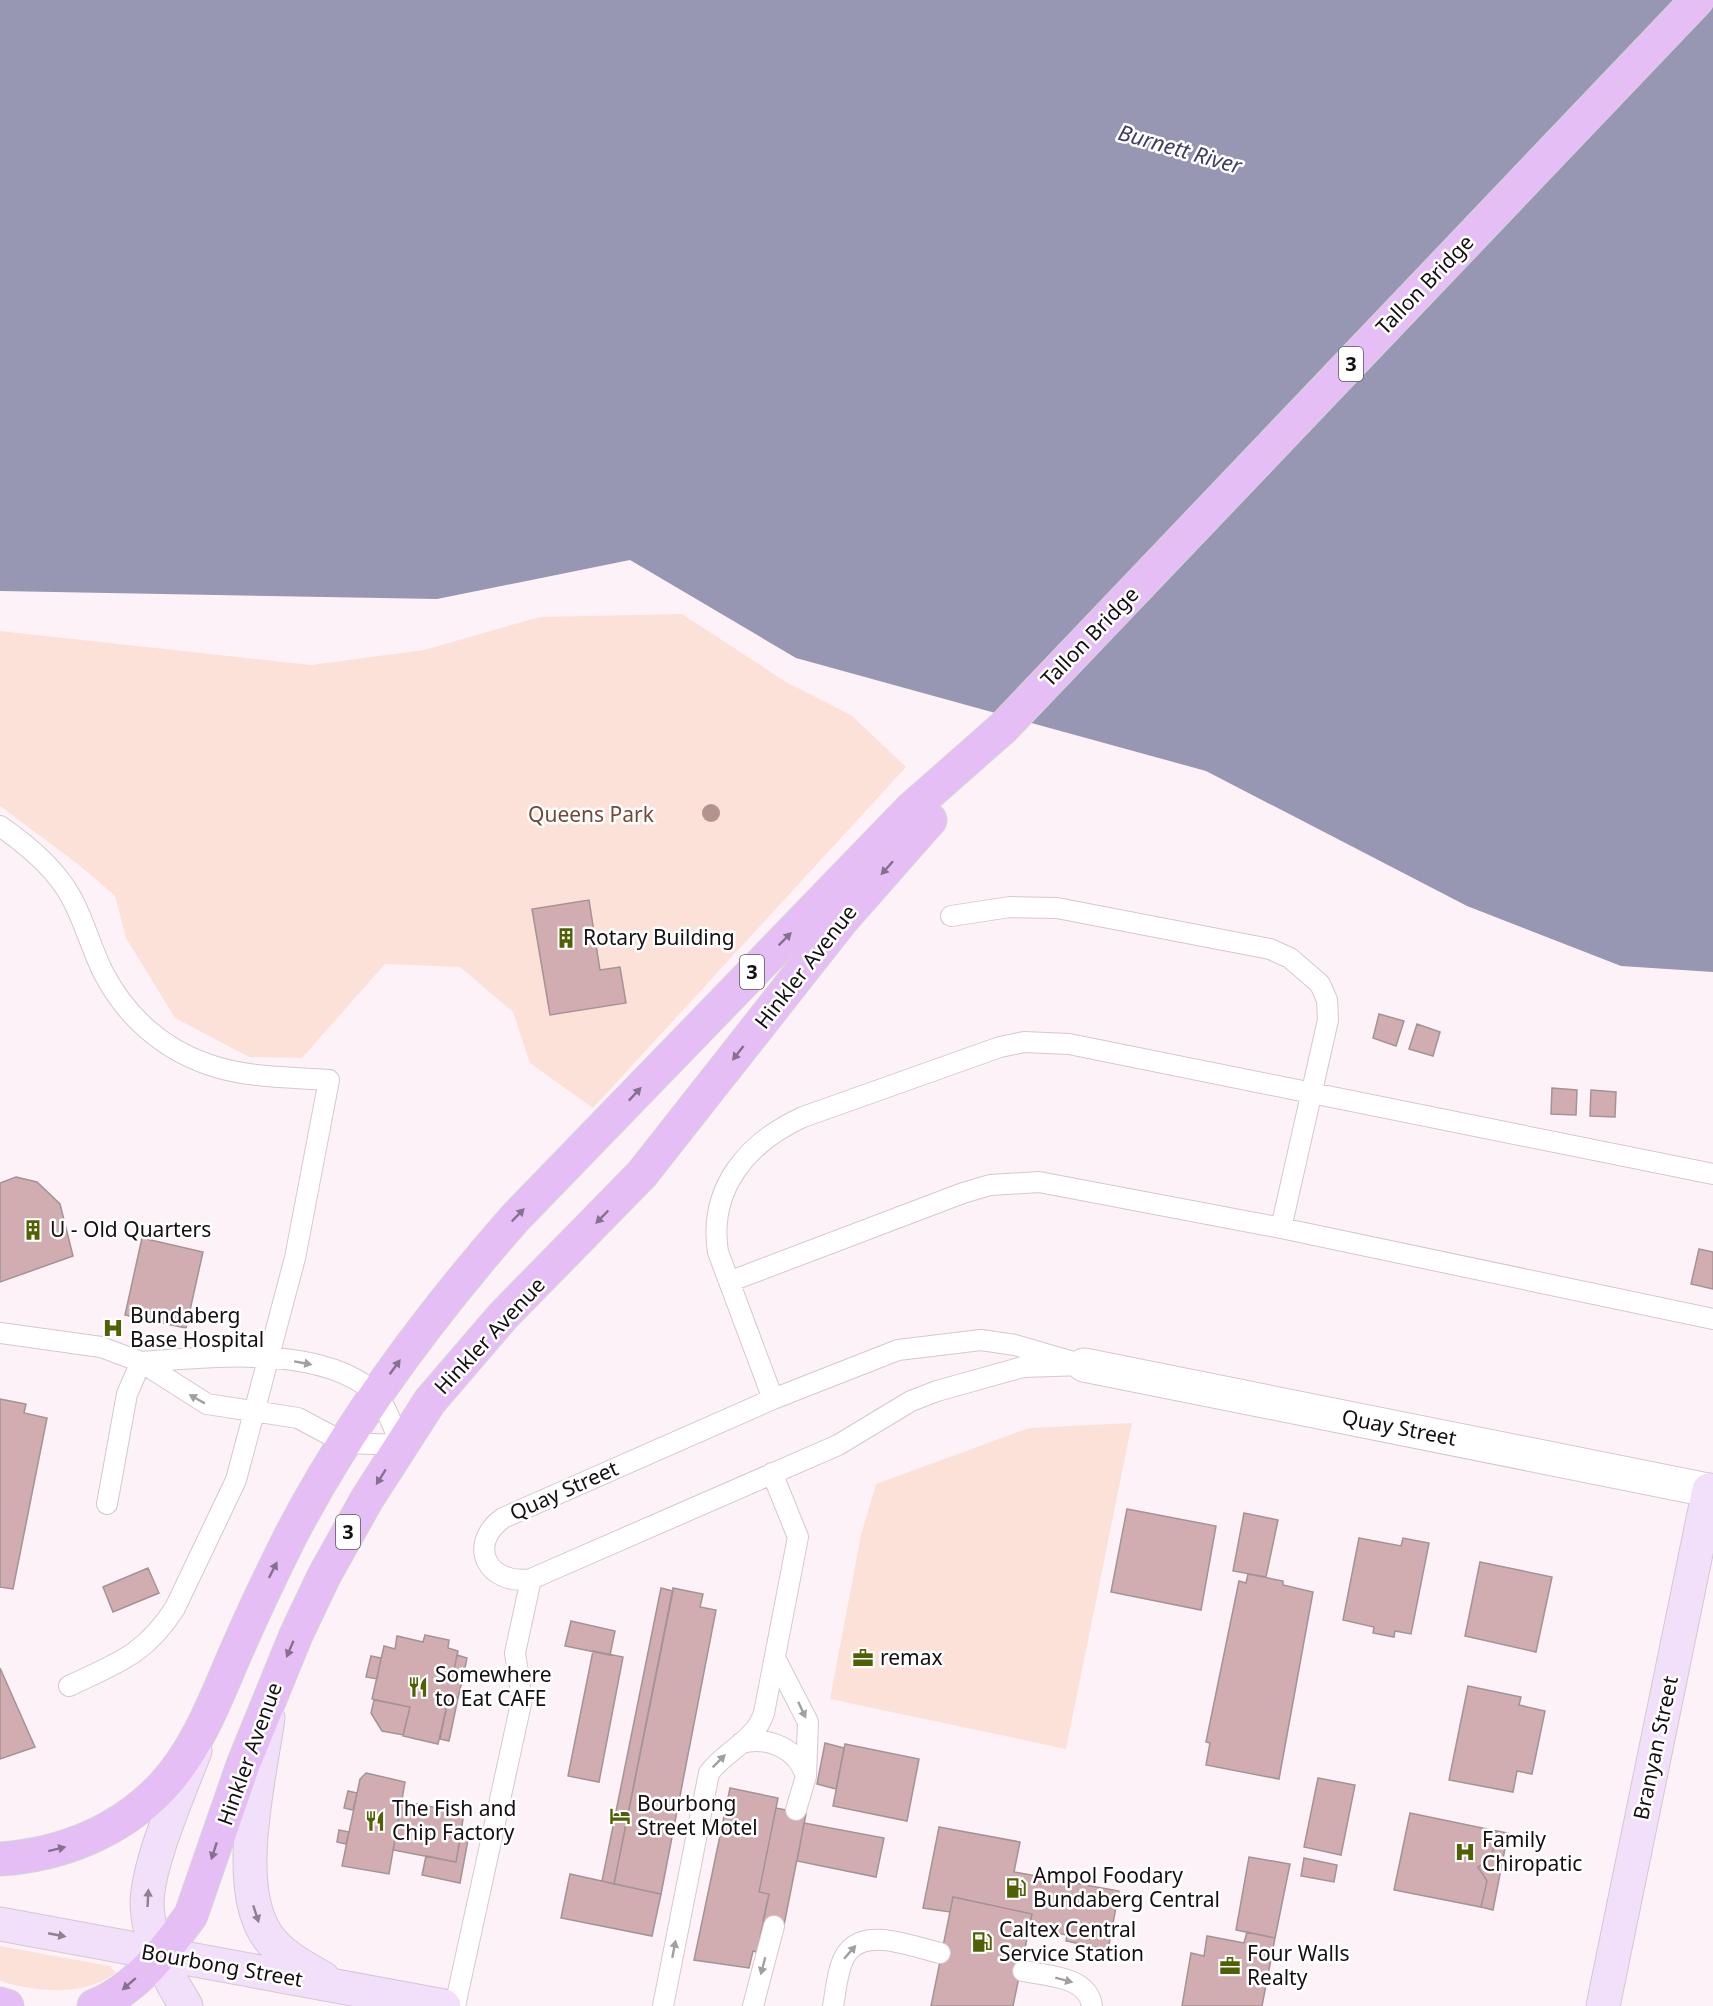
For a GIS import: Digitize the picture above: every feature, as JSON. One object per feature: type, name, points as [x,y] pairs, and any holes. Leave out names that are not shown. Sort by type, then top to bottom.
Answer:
[{"type":"main road","name":"Tallon Bridge","points":[[919,817],[1697,0]]},
{"type":"main road","name":"Hinkler Avenue","points":[[207,1719],[259,1598],[292,1533],[376,1393],[457,1284],[515,1218],[919,817]]},
{"type":"main road","name":"Hinkler Avenue","points":[[159,1954],[180,1931],[198,1902],[243,1765],[272,1689],[324,1575],[401,1445],[430,1401],[470,1352],[642,1174],[842,920],[919,817]]},
{"type":"main road","name":"Branyan Street","points":[[1603,2006],[1711,1490]]},
{"type":"main road","points":[[272,1689],[251,1841],[251,1895],[258,1920],[267,1936],[280,1950],[303,1967],[342,1988]]},
{"type":"main road","name":"3","points":[[0,1859],[68,1847],[96,1837],[120,1822],[162,1787],[179,1767],[207,1719]]},
{"type":"main road","name":"3","points":[[94,2006],[129,1986],[159,1954],[151,1931],[148,1892],[155,1862],[207,1719]]},
{"type":"main road","name":"Bourbong Street","points":[[0,1924],[444,2006]]},
{"type":"main road","points":[[159,1954],[186,2006]]},
{"type":"main road","points":[[0,2005],[7,2006]]},
{"type":"street","name":"Quay Street","points":[[1084,1365],[1711,1490]]},
{"type":"lane","points":[[0,826],[40,859],[71,896],[104,973],[118,997],[135,1019],[158,1039],[182,1054],[208,1065],[241,1072],[329,1080],[295,1258],[232,1491],[176,1608],[164,1626],[137,1653],[69,1686]]},
{"type":"lane","points":[[951,916],[1010,907],[1057,908],[1250,944],[1290,958],[1320,984],[1327,1000],[1328,1020],[1281,1228]]},
{"type":"lane","points":[[773,1399],[731,1281],[718,1252],[715,1231],[717,1209],[726,1184],[761,1142],[780,1127],[1000,1047],[1024,1042],[1060,1043],[1713,1174]]},
{"type":"lane","points":[[731,1281],[963,1193],[990,1185],[1040,1182],[1281,1228],[1713,1319]]},
{"type":"lane","points":[[0,1333],[101,1347],[141,1362],[207,1404],[298,1418],[345,1443],[401,1445],[376,1393],[338,1371],[268,1358],[231,1354],[141,1362]]},
{"type":"lane","name":"Quay Street","points":[[981,1340],[1015,1346],[1084,1365],[1023,1367],[937,1391],[911,1401],[838,1445],[531,1579],[511,1580],[492,1571],[485,1560],[486,1536],[503,1518],[773,1399],[898,1350],[981,1340]]},
{"type":"lane","points":[[107,1504],[128,1394],[141,1362]]},
{"type":"lane","points":[[663,2006],[705,1784],[717,1762],[761,1723],[775,1658],[798,1537],[772,1473]]},
{"type":"lane","points":[[455,2006],[522,1699],[515,1653],[531,1579]]},
{"type":"lane","points":[[775,1658],[808,1722],[806,1776],[796,1810]]},
{"type":"lane","points":[[741,1743],[756,1739],[777,1744],[797,1759],[806,1776]]},
{"type":"lane","points":[[753,2006],[774,1926]]},
{"type":"lane","points":[[833,2006],[845,1956],[863,1940],[877,1940],[940,1953]]},
{"type":"lane","points":[[1023,1971],[1081,1985],[1089,1994],[1092,2006]]},
{"type":"green space","name":"Queens Park","points":[[682,614],[786,682],[851,715],[906,767],[593,1108],[530,1063],[513,1012],[460,967],[385,964],[302,1058],[249,1057],[175,1018],[126,938],[115,896],[79,865],[0,806],[0,631],[311,665],[424,650],[540,617]]},
{"type":"green space","points":[[1132,1423],[1066,1749],[830,1699],[861,1535],[876,1484],[1029,1428]]},
{"type":"green space","points":[[0,1946],[110,1966],[116,1973],[103,1981],[74,1989],[44,1990],[14,1985],[0,1981]]},
{"type":"water","name":"Burnett River","points":[[0,0],[1713,0],[1713,972],[1621,966],[1467,906],[1206,771],[796,658],[630,560],[437,599],[0,591]]},
{"type":"building","name":"Rotary Building","points":[[589,900],[600,970],[620,967],[626,1003],[550,1015],[532,909]]},
{"type":"building","points":[[1379,1014],[1404,1021],[1396,1046],[1373,1038]]},
{"type":"building","points":[[1417,1024],[1440,1032],[1433,1056],[1409,1049]]},
{"type":"building","points":[[1552,1088],[1577,1090],[1576,1115],[1551,1114]]},
{"type":"building","points":[[1591,1090],[1616,1092],[1615,1117],[1590,1116]]},
{"type":"building","name":"U - Old Quarters","points":[[16,1177],[37,1182],[60,1204],[73,1256],[0,1282],[0,1183]]},
{"type":"building","points":[[142,1238],[203,1252],[186,1328],[125,1315]]},
{"type":"building","points":[[1699,1249],[1713,1252],[1713,1289],[1691,1284]]},
{"type":"building","points":[[0,1399],[26,1404],[24,1413],[47,1418],[13,1589],[0,1587]]},
{"type":"building","points":[[1127,1509],[1216,1526],[1201,1610],[1111,1592]]},
{"type":"building","points":[[1244,1513],[1278,1520],[1266,1577],[1233,1571]]},
{"type":"building","points":[[1359,1538],[1401,1546],[1403,1538],[1429,1543],[1411,1634],[1395,1631],[1394,1637],[1373,1633],[1374,1627],[1343,1620]]},
{"type":"building","points":[[1480,1562],[1552,1577],[1536,1652],[1465,1636]]},
{"type":"building","points":[[148,1568],[159,1593],[113,1612],[103,1587]]},
{"type":"building","points":[[1248,1574],[1283,1581],[1283,1585],[1313,1592],[1279,1779],[1206,1765],[1210,1743],[1206,1742],[1239,1581],[1246,1583]]},
{"type":"building","points":[[661,1588],[673,1591],[614,1884],[602,1881]]},
{"type":"building","points":[[673,1588],[703,1594],[700,1607],[716,1610],[661,1894],[614,1884]]},
{"type":"building","points":[[571,1621],[615,1631],[610,1655],[565,1646]]},
{"type":"building","name":"Somewhere to Eat CAFE","points":[[425,1635],[449,1640],[448,1648],[458,1651],[454,1670],[464,1673],[458,1698],[449,1696],[438,1744],[403,1736],[410,1707],[372,1699],[384,1646],[395,1649],[397,1636],[423,1642]]},
{"type":"building","points":[[593,1651],[623,1657],[599,1782],[568,1776]]},
{"type":"building","points":[[457,1655],[467,1658],[464,1673],[454,1670]]},
{"type":"building","points":[[371,1656],[381,1658],[377,1679],[366,1677]]},
{"type":"building","points":[[0,1668],[35,1747],[0,1759]]},
{"type":"building","points":[[1468,1686],[1521,1697],[1519,1705],[1545,1711],[1532,1774],[1517,1771],[1513,1792],[1449,1780]]},
{"type":"building","points":[[449,1696],[458,1698],[449,1741],[440,1739]]},
{"type":"building","points":[[374,1700],[410,1707],[403,1735],[382,1731],[371,1713]]},
{"type":"building","points":[[825,1743],[844,1748],[836,1789],[817,1784]]},
{"type":"building","points":[[845,1744],[919,1759],[907,1821],[833,1806]]},
{"type":"building","name":"The Fish and Chip Factory","points":[[366,1773],[405,1782],[389,1874],[342,1866],[360,1779]]},
{"type":"building","points":[[1318,1778],[1355,1785],[1341,1855],[1304,1847]]},
{"type":"building","points":[[730,1788],[778,1798],[759,1892],[769,1894],[757,1952],[753,1951],[749,1968],[694,1960]]},
{"type":"building","points":[[348,1791],[357,1793],[353,1810],[344,1808]]},
{"type":"building","points":[[402,1801],[464,1813],[456,1862],[393,1850]]},
{"type":"building","points":[[776,1808],[806,1814],[784,1925],[763,1921],[769,1894],[759,1892]]},
{"type":"building","points":[[1410,1813],[1497,1831],[1491,1858],[1478,1867],[1487,1881],[1481,1907],[1394,1890]]},
{"type":"building","points":[[804,1823],[884,1838],[876,1877],[797,1861]]},
{"type":"building","name":"Ampol Foodary Bundaberg Central","points":[[939,1827],[1020,1842],[1014,1872],[1119,1891],[1108,1950],[1066,1941],[1067,1935],[1029,1928],[1032,1914],[953,1897],[950,1912],[923,1908]]},
{"type":"building","points":[[339,1830],[349,1832],[346,1844],[337,1842]]},
{"type":"building","points":[[1497,1831],[1508,1833],[1493,1910],[1481,1907],[1487,1881],[1478,1867],[1491,1858]]},
{"type":"building","points":[[460,1839],[468,1840],[460,1883],[422,1875],[426,1856],[456,1862]]},
{"type":"building","points":[[1249,1857],[1290,1864],[1275,1938],[1236,1930]]},
{"type":"building","points":[[1304,1858],[1337,1865],[1334,1882],[1301,1876]]},
{"type":"building","points":[[570,1874],[661,1894],[652,1936],[561,1918]]},
{"type":"building","points":[[953,1897],[1032,1914],[1013,2006],[931,2006]]},
{"type":"building","name":"Four Walls Realty","points":[[1247,1932],[1275,1938],[1262,2006],[1182,2006],[1191,1953],[1204,1956],[1207,1936],[1244,1943]]},
{"type":"place","name":"Rotary Building","points":[[566,938]]},
{"type":"place","name":"U - Old Quarters","points":[[33,1230]]},
{"type":"place","name":"Bundaberg Base Hospital","points":[[113,1328]]},
{"type":"place","name":"remax","points":[[863,1658]]},
{"type":"place","name":"Somewhere to Eat CAFE","points":[[418,1687]]},
{"type":"place","name":"Bourbong Street Motel","points":[[620,1816]]},
{"type":"place","name":"The Fish and Chip Factory","points":[[375,1821]]},
{"type":"place","name":"Family Chiropatic","points":[[1465,1852]]},
{"type":"place","name":"Ampol Foodary Bundaberg Central","points":[[1016,1888]]},
{"type":"place","name":"Caltex Central Service Station","points":[[982,1942]]},
{"type":"place","name":"Four Walls Realty","points":[[1230,1966]]}]
